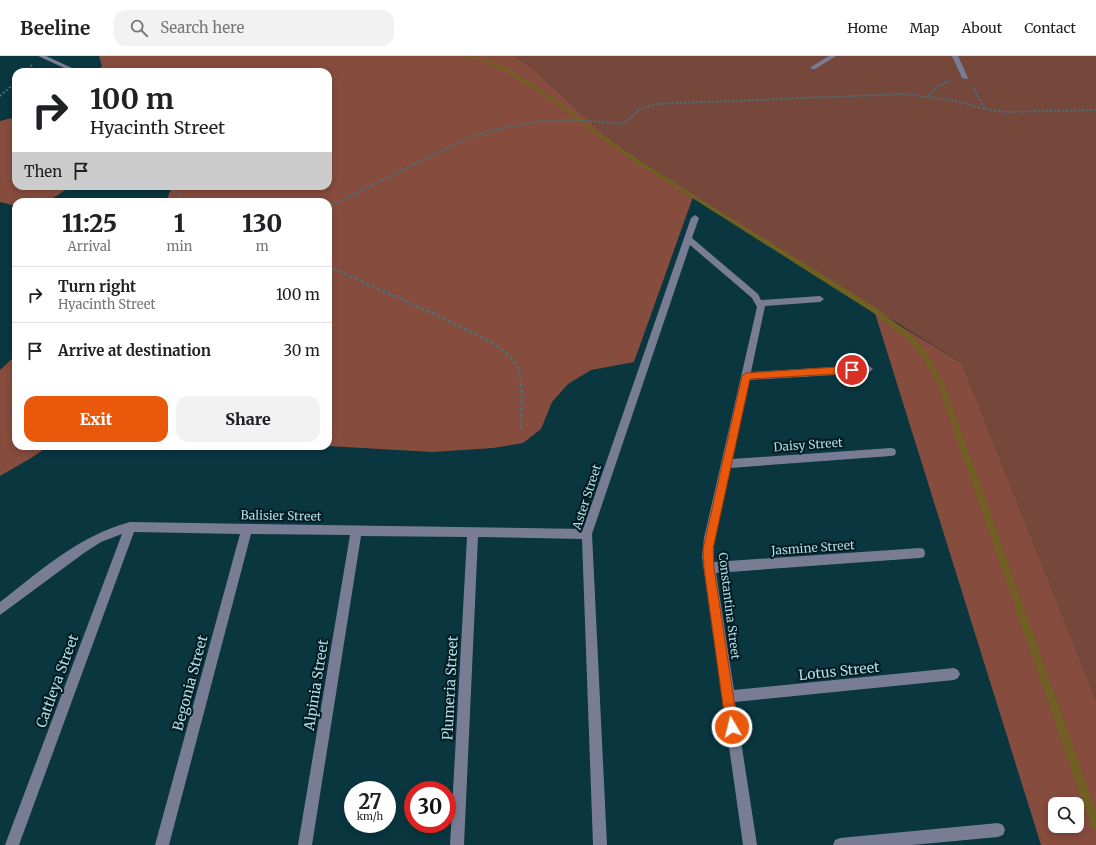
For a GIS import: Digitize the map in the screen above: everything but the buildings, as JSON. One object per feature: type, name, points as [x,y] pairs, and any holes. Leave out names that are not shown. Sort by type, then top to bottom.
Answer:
[{"type":"street","points":[[41,56],[69,68]]},
{"type":"street","points":[[813,68],[833,56]]},
{"type":"street","points":[[955,56],[964,78]]},
{"type":"street","name":"Aster Street","points":[[600,845],[587,534],[695,218]]},
{"type":"street","points":[[688,239],[755,296],[760,303],[820,299]]},
{"type":"street","name":"Constantina Street","points":[[750,845],[708,557],[709,538],[761,311],[760,303]]},
{"type":"street","points":[[746,376],[868,369]]},
{"type":"street","name":"Daisy Street","points":[[727,464],[891,452]]},
{"type":"street","name":"Balisier Street","points":[[0,609],[88,545],[118,529],[130,527],[587,534]]},
{"type":"street","name":"Cattleya Street","points":[[12,845],[130,527]]},
{"type":"street","name":"Begonia Street","points":[[162,845],[247,528]]},
{"type":"street","name":"Alpinia Street","points":[[305,845],[356,530]]},
{"type":"street","name":"Plumeria Street","points":[[457,845],[473,532]]},
{"type":"street","name":"Jasmine Street","points":[[709,568],[920,553]]},
{"type":"street","name":"Lotus Street","points":[[728,697],[954,674]]},
{"type":"street","points":[[840,845],[998,830]]},
{"type":"path","points":[[928,96],[943,82],[964,78],[977,93],[985,109]]},
{"type":"path","points":[[0,96],[12,86]]},
{"type":"path","points":[[332,205],[468,138],[517,125],[541,121],[582,120],[618,124],[627,121],[639,110],[647,106],[662,103],[896,95],[928,96],[952,100],[985,109],[1008,112],[1096,110]]},
{"type":"path","points":[[176,190],[184,198]]},
{"type":"path","points":[[332,268],[434,314],[491,342],[510,356],[519,369],[522,392],[521,431]]},
{"type":"shaded area","points":[[99,56],[515,56],[537,72],[606,136],[693,197],[634,362],[591,370],[568,384],[552,402],[541,429],[523,443],[493,448],[433,452],[332,446],[332,198],[168,198],[170,190],[332,190],[332,68],[100,68],[102,66]]},
{"type":"shaded area","points":[[515,56],[1096,56],[1096,699],[962,363],[693,197],[606,136],[537,72]]},
{"type":"shaded area","points":[[12,118],[12,190],[65,190],[52,198],[12,198],[12,205],[0,202],[0,121]]},
{"type":"shaded area","points":[[874,310],[962,363],[1096,699],[1096,845],[1041,845]]},
{"type":"shaded area","points":[[12,359],[12,450],[43,450],[0,476],[0,370]]},
{"type":"waterway","points":[[465,56],[484,60],[510,72],[543,92],[622,151],[874,310],[908,336],[925,355],[941,384],[1096,825]]},
{"type":"route","points":[[732,727],[709,568],[708,549],[709,538],[746,376],[852,370]]}]
